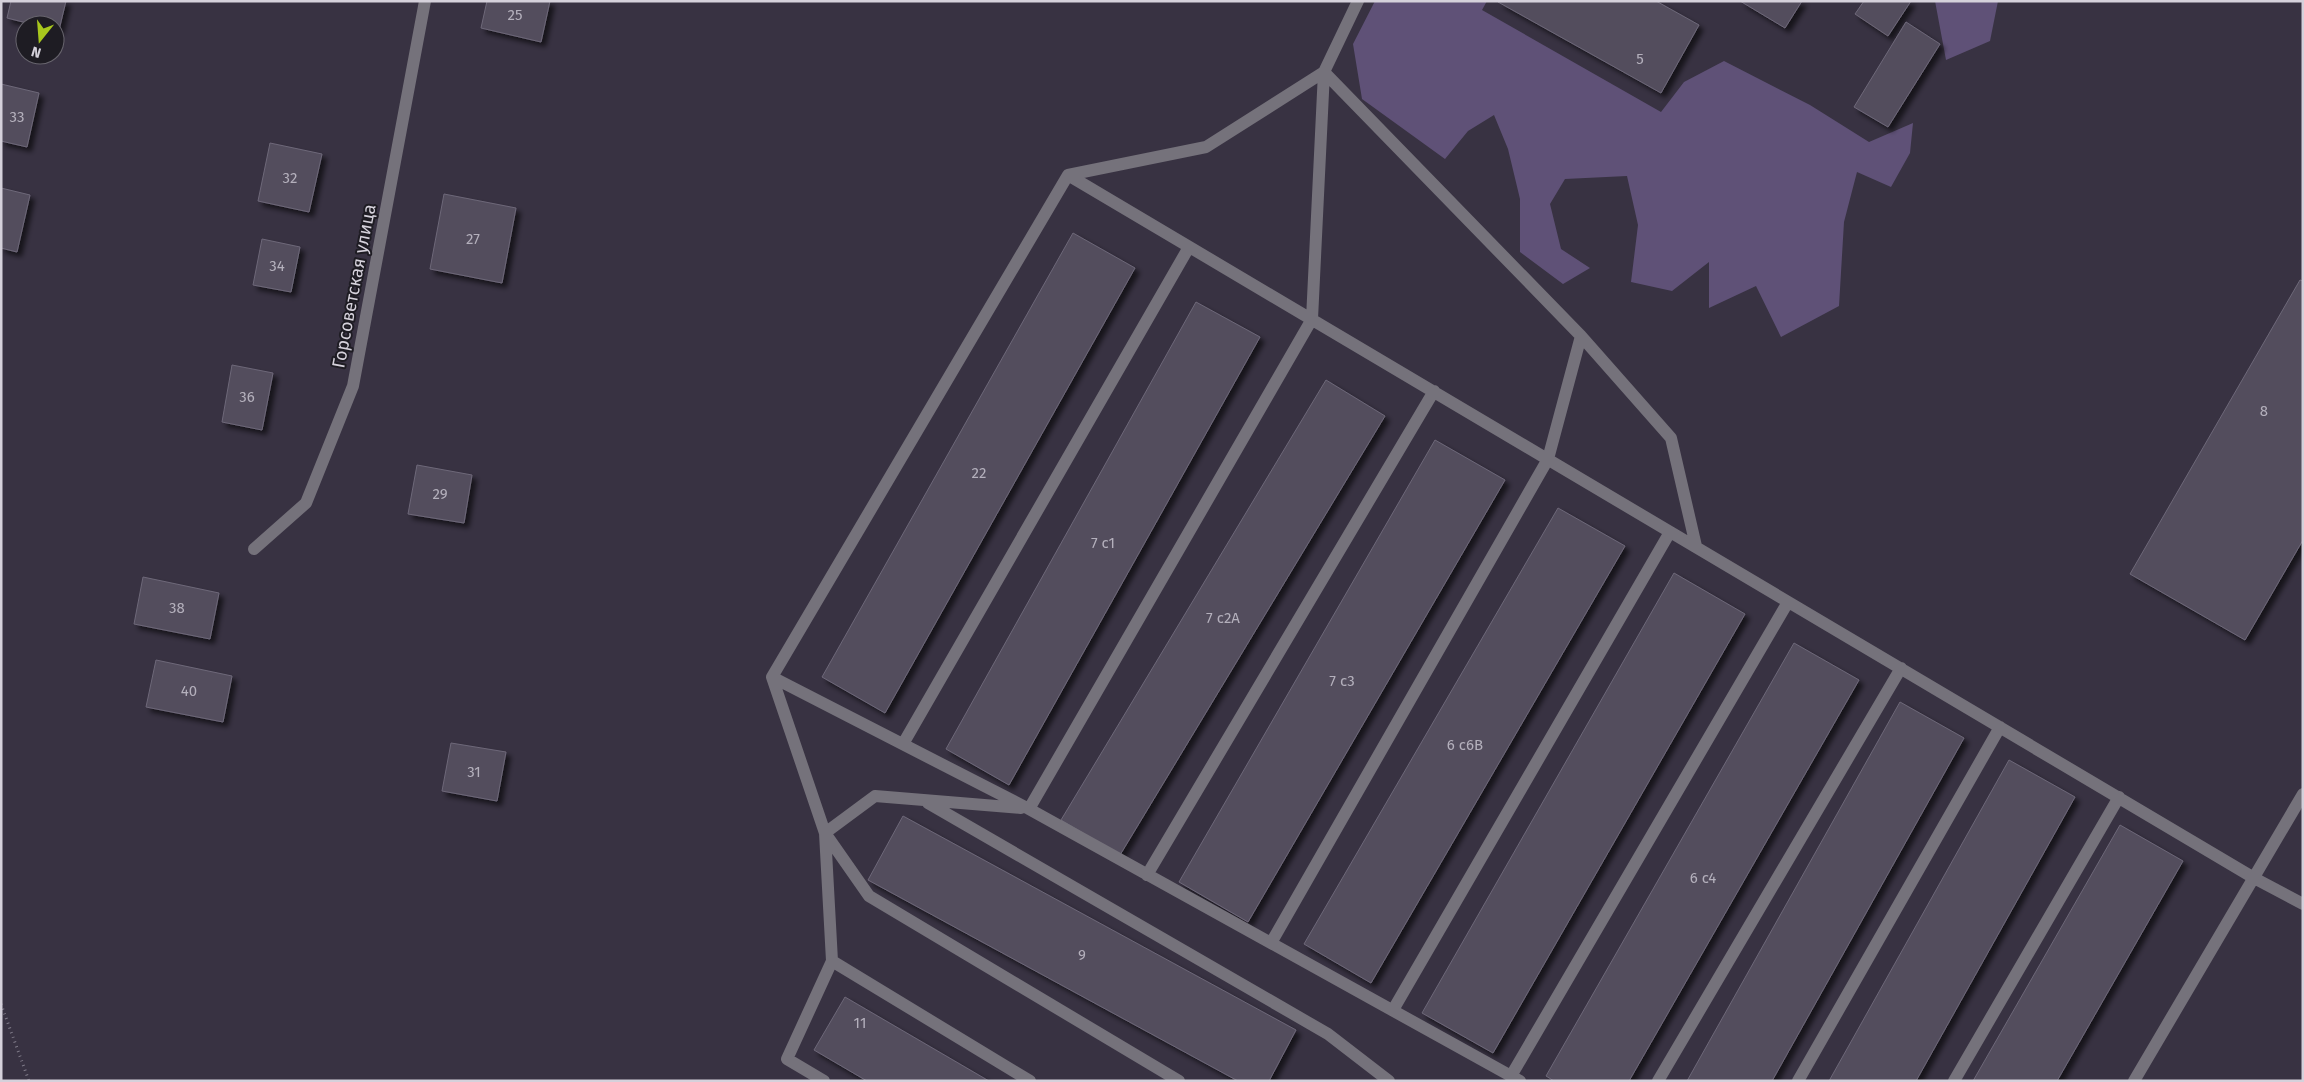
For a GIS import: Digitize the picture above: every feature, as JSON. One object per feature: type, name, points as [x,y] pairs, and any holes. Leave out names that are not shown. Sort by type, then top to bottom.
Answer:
[{"type":"street","name":"Горсоветская улица","points":[[254,549],[306,503],[353,386],[425,1]]},
{"type":"street","points":[[1028,809],[1312,319],[1324,72],[1358,1]]},
{"type":"street","points":[[824,1081],[788,1059],[832,961],[825,833],[772,677],[1068,175],[1206,147],[1324,72]]},
{"type":"street","points":[[1324,72],[1581,336],[1671,438],[1696,546]]},
{"type":"street","points":[[1068,175],[2254,878],[2303,904]]},
{"type":"street","points":[[903,744],[1189,247]]},
{"type":"street","points":[[1272,943],[1548,459],[1581,336]]},
{"type":"street","points":[[1147,874],[1434,391]]},
{"type":"street","points":[[1393,1010],[1670,532]]},
{"type":"street","points":[[772,677],[1028,809],[1516,1078],[1788,602]]},
{"type":"street","points":[[1658,1081],[1901,668]]},
{"type":"street","points":[[1798,1081],[2000,727]]},
{"type":"street","points":[[2134,1081],[2303,794]]},
{"type":"street","points":[[825,833],[875,796],[1028,809]]},
{"type":"street","points":[[1954,1081],[2119,797]]},
{"type":"street","points":[[923,800],[1328,1034],[1389,1081]]},
{"type":"street","points":[[825,833],[869,896],[1179,1081]]},
{"type":"street","points":[[832,961],[1030,1081]]},
{"type":"path","points":[[1,1004],[29,1081]]},
{"type":"shaded area","points":[[1375,1],[1487,1],[1482,10],[1661,112],[1684,82],[1724,61],[1810,105],[1869,142],[1913,123],[1910,153],[1891,187],[1857,172],[1844,222],[1839,306],[1781,337],[1756,286],[1709,308],[1709,262],[1672,291],[1631,282],[1638,225],[1627,176],[1565,179],[1550,204],[1561,249],[1590,268],[1563,284],[1520,252],[1520,199],[1508,149],[1494,115],[1468,131],[1445,159],[1362,99],[1353,44]]},
{"type":"shaded area","points":[[1935,1],[1998,1],[1990,41],[1946,60]]},
{"type":"building","points":[[11,1],[66,1],[63,15],[15,15],[15,20],[7,18]]},
{"type":"building","points":[[487,1],[550,1],[541,42],[481,28]]},
{"type":"building","points":[[1656,1],[1699,25],[1661,93],[1498,2]]},
{"type":"building","points":[[1740,1],[1802,1],[1785,28]]},
{"type":"building","points":[[1864,1],[1911,1],[1888,36],[1855,14]]},
{"type":"building","points":[[1906,22],[1940,44],[1888,127],[1854,107]]},
{"type":"building","points":[[1,84],[39,93],[27,147],[1,141]]},
{"type":"building","points":[[270,143],[322,154],[309,212],[258,201]]},
{"type":"building","points":[[1,188],[30,195],[17,252],[1,248]]},
{"type":"building","points":[[444,194],[516,208],[502,283],[430,269]]},
{"type":"building","points":[[1073,233],[1135,268],[885,713],[822,677]]},
{"type":"building","points":[[262,239],[300,247],[291,292],[253,285]]},
{"type":"building","points":[[2300,280],[2303,281],[2303,540],[2245,640],[2130,574]]},
{"type":"building","points":[[1196,302],[1260,337],[1009,785],[946,749]]},
{"type":"building","points":[[232,365],[273,373],[262,430],[222,422]]},
{"type":"building","points":[[1326,380],[1385,416],[1120,855],[1061,820]]},
{"type":"building","points":[[1435,440],[1505,480],[1248,922],[1179,882]]},
{"type":"building","points":[[417,465],[472,475],[464,523],[408,514]]},
{"type":"building","points":[[1558,508],[1625,546],[1371,983],[1304,944]]},
{"type":"building","points":[[1674,573],[1745,614],[1493,1053],[1422,1013]]},
{"type":"building","points":[[143,577],[219,593],[210,639],[134,624]]},
{"type":"building","points":[[1794,643],[1859,680],[1629,1081],[1554,1081],[1546,1076]]},
{"type":"building","points":[[156,660],[232,676],[223,722],[146,707]]},
{"type":"building","points":[[1900,702],[1964,738],[1772,1081],[1687,1081]]},
{"type":"building","points":[[451,743],[506,752],[497,801],[442,791]]},
{"type":"building","points":[[2009,760],[2075,797],[1916,1081],[1829,1081]]},
{"type":"building","points":[[903,816],[1296,1030],[1269,1081],[1238,1081],[868,880]]},
{"type":"building","points":[[2120,825],[2183,861],[2057,1081],[1973,1081]]},
{"type":"building","points":[[845,997],[989,1081],[867,1081],[814,1050]]}]
